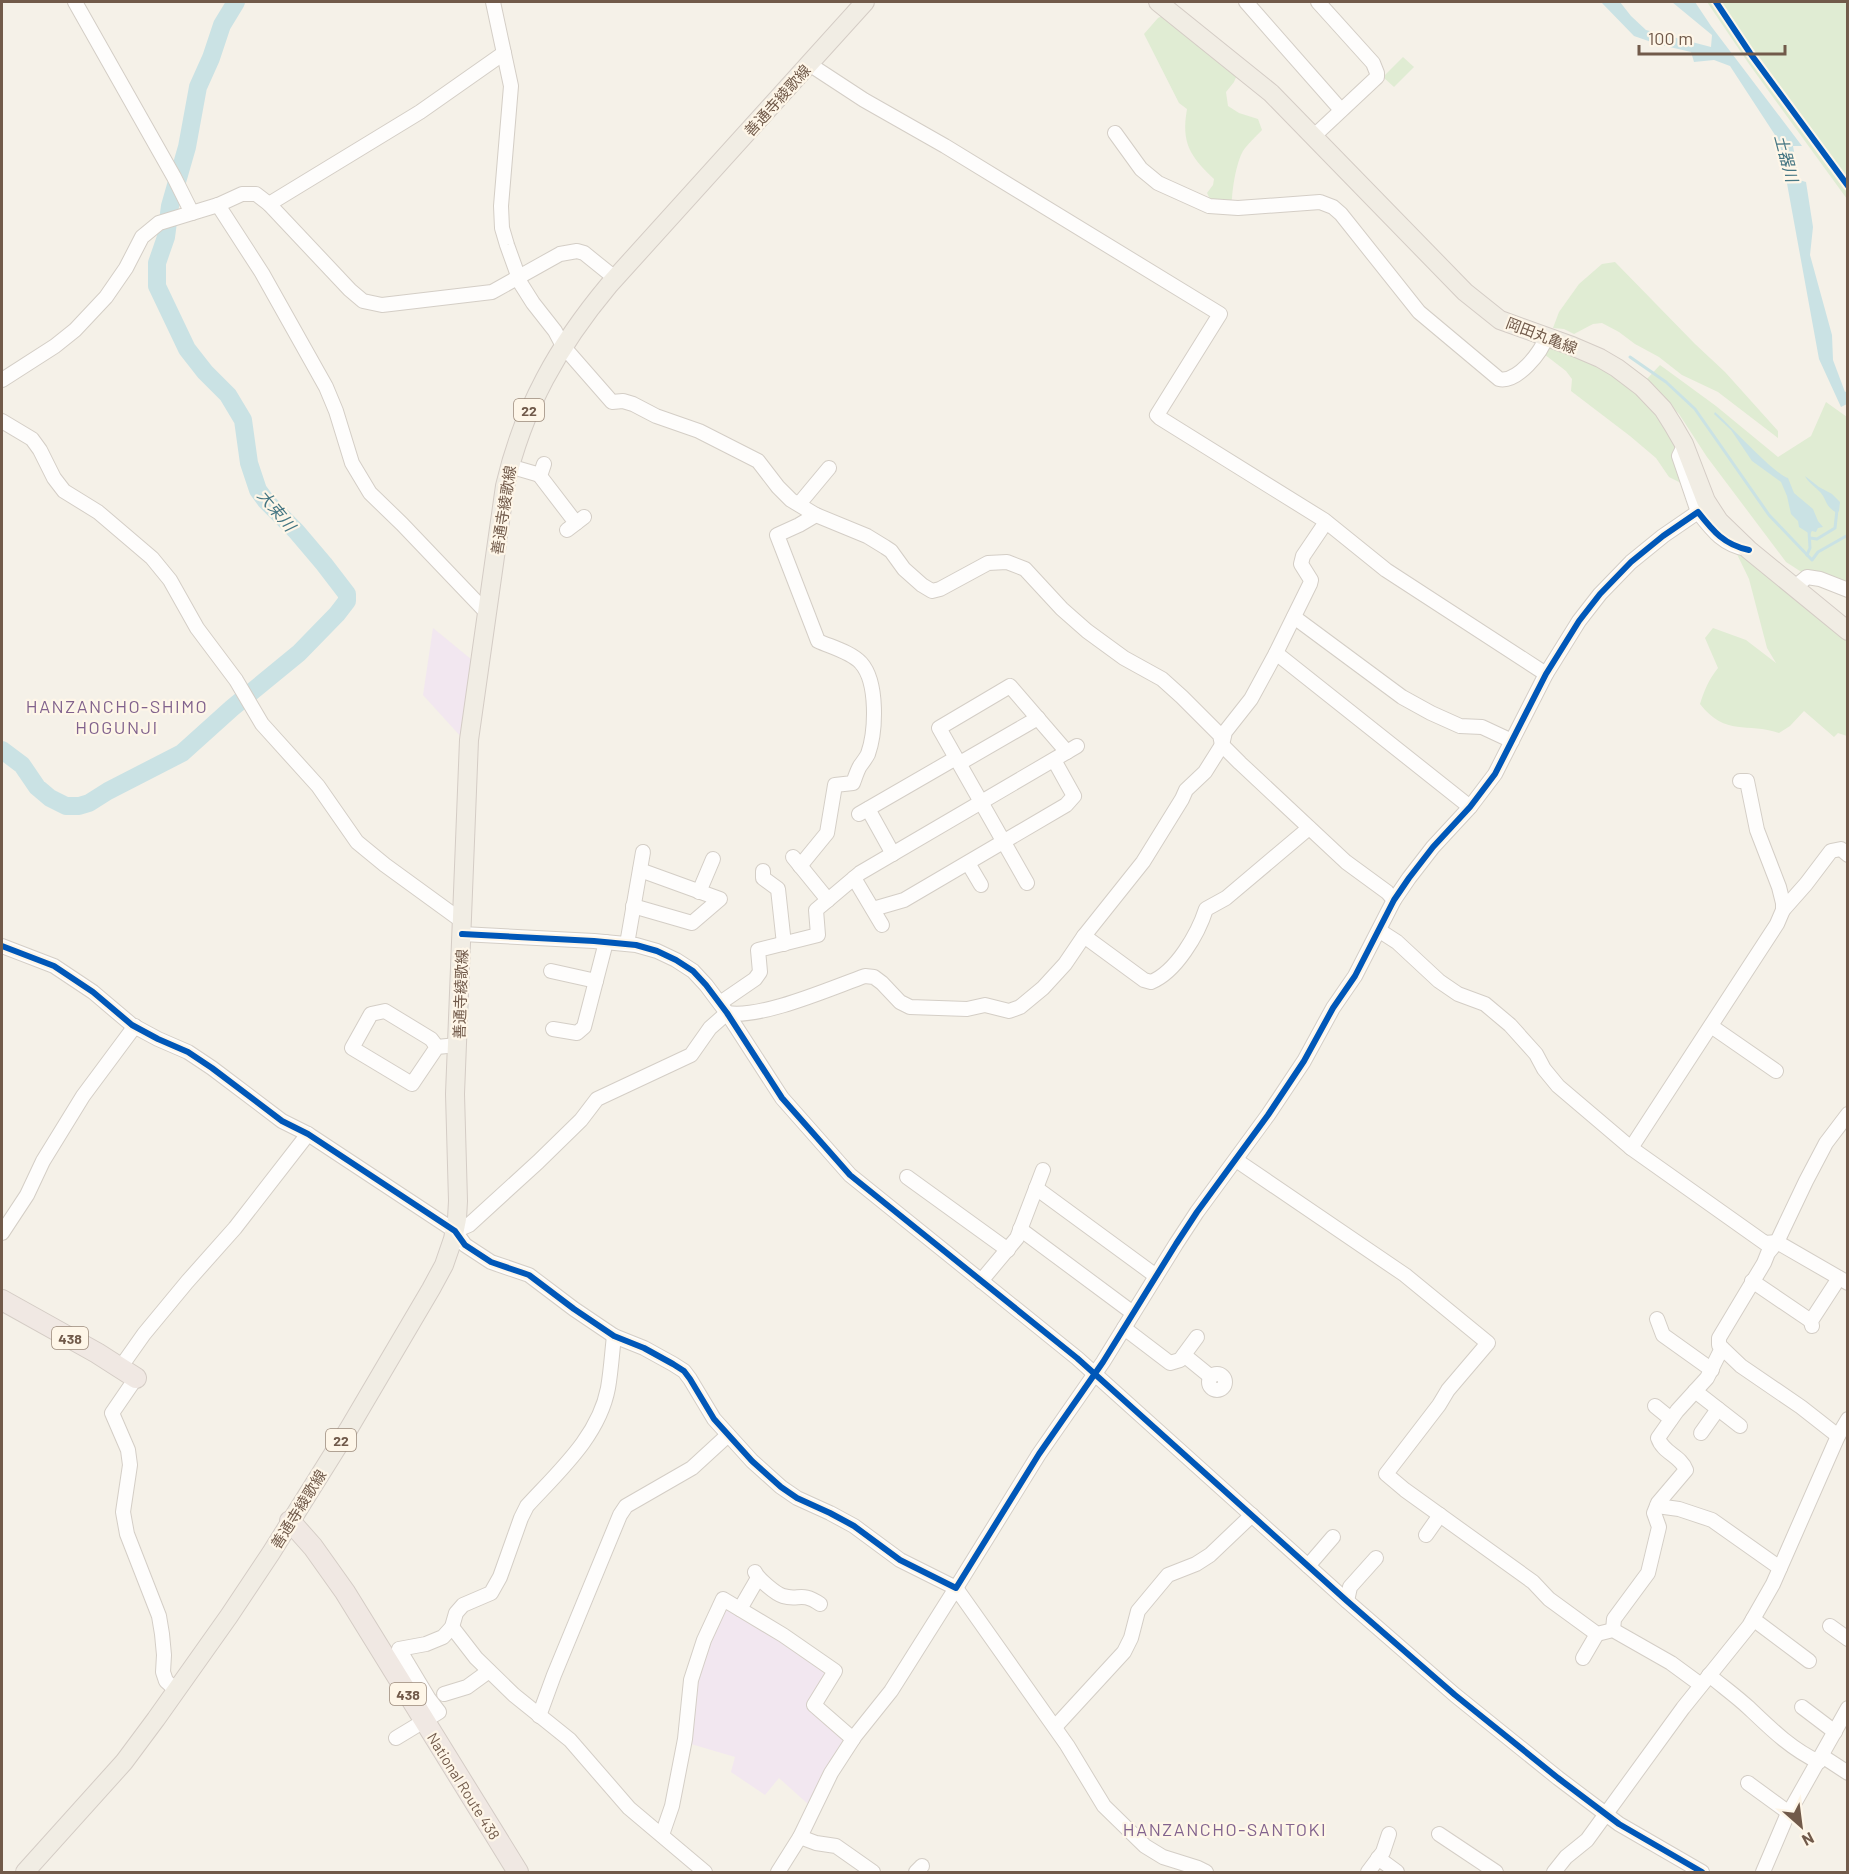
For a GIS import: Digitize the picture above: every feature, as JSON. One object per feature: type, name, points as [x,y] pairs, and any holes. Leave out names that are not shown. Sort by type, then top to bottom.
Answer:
[{"type":"highway","name":"438","points":[[2,1300],[128,1373]]},
{"type":"highway","name":"National Route 438","points":[[287,1526],[313,1547],[345,1592],[504,1872]]},
{"type":"highway","name":"National Route 438","points":[[420,1724],[518,1872]]},
{"type":"main road","name":"善通寺綾歌線","points":[[25,1872],[124,1762],[229,1616],[348,1430],[444,1266],[455,1231],[458,1201],[455,1094],[469,740],[509,466],[540,385],[583,316],[615,278],[864,2]]},
{"type":"main road","name":"岡田丸亀線","points":[[1158,2],[1271,93],[1465,292],[1500,320],[1600,358],[1634,380],[1663,408],[1686,449],[1712,511],[1729,531],[1848,631]]},
{"type":"street","points":[[75,2],[182,190],[192,213]]},
{"type":"street","points":[[493,2],[511,86],[501,206],[502,228],[518,277],[532,303],[555,331],[563,346],[612,402],[623,401],[633,404],[656,416],[699,431],[758,461],[791,500],[885,547],[891,551],[904,569],[932,591],[988,563],[1007,562],[1025,569],[1062,609],[1087,631],[1124,658],[1162,679],[1220,735],[1222,745],[1309,828],[1346,862],[1387,892],[1394,900]]},
{"type":"street","points":[[1246,2],[1341,110]]},
{"type":"street","points":[[1314,136],[1377,77],[1373,63],[1318,2]]},
{"type":"street","points":[[269,204],[420,112],[504,52]]},
{"type":"street","points":[[809,64],[864,100],[945,146],[1220,314],[1157,415],[1326,522],[1386,570],[1546,674]]},
{"type":"street","points":[[1114,132],[1142,170],[1158,183],[1209,206],[1238,207],[1320,202],[1333,207],[1341,213],[1419,312],[1499,379],[1505,380],[1524,369],[1542,347],[1546,337]]},
{"type":"street","points":[[2,380],[55,346],[75,330],[106,297],[126,268],[142,237],[159,223],[218,205],[242,194],[256,194],[269,204],[363,301],[382,304],[402,303],[492,292],[560,254],[577,251],[584,253],[615,278]]},
{"type":"street","points":[[218,205],[262,273],[326,387],[352,463],[370,493],[487,613]]},
{"type":"street","points":[[2,421],[32,439],[64,491],[98,512],[153,560],[170,580],[197,628],[262,724],[318,786],[357,842],[462,927],[627,944],[657,951],[693,971],[724,1008],[782,1098],[850,1175],[1047,1333],[1455,1695],[1607,1815],[1702,1872]]},
{"type":"street","points":[[1686,449],[1682,450],[1679,456],[1698,512],[1716,534],[1732,546],[1749,550]]},
{"type":"street","points":[[509,466],[542,469],[575,523]]},
{"type":"street","points":[[799,504],[829,468]]},
{"type":"street","points":[[778,1872],[800,1837],[831,1773],[853,1739],[891,1691],[1039,1454],[1095,1375],[1197,1212],[1304,1061],[1333,1008],[1355,976],[1394,900],[1433,847],[1470,807],[1495,774],[1546,674],[1579,621],[1600,594],[1631,562],[1698,512]]},
{"type":"street","points":[[816,514],[773,537],[801,585],[817,627],[818,641],[860,661],[870,677],[877,697],[873,721],[875,741],[853,783],[835,785],[827,833],[796,861],[828,900]]},
{"type":"street","points":[[724,1008],[738,1015],[781,1006],[865,976],[874,977],[900,1002],[910,1007],[967,1009],[985,1005],[1009,1011],[1020,1007],[1043,988],[1065,964],[1084,936],[1143,862],[1186,790],[1205,772],[1222,745],[1226,732],[1251,699],[1310,584],[1311,580],[1301,564],[1303,556],[1326,522]]},
{"type":"street","points":[[1795,587],[1807,577],[1820,579],[1848,590]]},
{"type":"street","points":[[1294,617],[1402,697],[1460,726],[1482,727],[1512,741]]},
{"type":"street","points":[[1276,653],[1470,807]]},
{"type":"street","points":[[455,1231],[469,1225],[538,1162],[581,1120],[597,1099],[691,1055],[724,1008],[760,972],[758,950],[818,935],[816,910],[854,878],[893,854],[982,802],[1054,760],[1072,749],[1038,718],[1010,686],[939,728],[982,802],[1027,883]]},
{"type":"street","points":[[893,854],[863,812],[1038,718]]},
{"type":"street","points":[[873,909],[904,900],[1066,805],[1074,796],[1054,760]]},
{"type":"street","points":[[1740,781],[1746,781],[1757,830],[1779,887],[1783,910]]},
{"type":"street","points":[[1084,936],[1144,980],[1151,982],[1163,978],[1200,927],[1206,909],[1226,897],[1309,828]]},
{"type":"street","points":[[1631,1148],[1777,924],[1783,910],[1831,851],[1840,849],[1848,855]]},
{"type":"street","points":[[627,944],[643,852]]},
{"type":"street","points":[[699,892],[713,859]]},
{"type":"street","points":[[968,863],[981,885]]},
{"type":"street","points":[[633,906],[692,923],[720,899],[640,870]]},
{"type":"street","points":[[763,871],[763,878],[777,889],[784,944]]},
{"type":"street","points":[[854,878],[882,925]]},
{"type":"street","points":[[1380,931],[1397,942],[1439,981],[1458,994],[1485,1004],[1510,1025],[1536,1054],[1544,1069],[1558,1086],[1631,1148],[1765,1243],[1777,1242],[1843,1280],[1812,1324],[1752,1281]]},
{"type":"street","points":[[553,1029],[577,1033],[585,1027],[606,942]]},
{"type":"street","points":[[2,946],[54,966],[93,992],[135,1026],[212,1068],[282,1121],[308,1134],[455,1231],[465,1245],[491,1262],[529,1275],[614,1336],[659,1355],[684,1371],[714,1419],[765,1473],[789,1492],[854,1526],[900,1560],[956,1588],[1067,1744],[1104,1806],[1145,1846],[1162,1857],[1206,1872]]},
{"type":"street","points":[[551,971],[596,981]]},
{"type":"street","points":[[385,1011],[431,1039],[436,1047],[412,1084],[352,1047],[371,1014],[385,1011]]},
{"type":"street","points":[[2,1233],[27,1195],[43,1161],[83,1096],[135,1026]]},
{"type":"street","points":[[1711,1026],[1776,1071]]},
{"type":"street","points":[[436,1047],[457,1046]]},
{"type":"street","points":[[1838,1436],[1801,1407],[1741,1366],[1719,1345],[1719,1338],[1768,1253],[1777,1242],[1826,1143],[1848,1113]]},
{"type":"street","points":[[176,1690],[166,1681],[163,1672],[159,1616],[130,1543],[123,1512],[130,1464],[128,1450],[112,1413],[144,1334],[235,1228],[308,1134]]},
{"type":"street","points":[[1236,1160],[1405,1275],[1488,1343],[1448,1390],[1386,1474],[1533,1582],[1549,1599],[1597,1634]]},
{"type":"street","points":[[981,1281],[1017,1238],[1043,1170]]},
{"type":"street","points":[[907,1177],[1008,1250]]},
{"type":"street","points":[[1036,1188],[1156,1275]]},
{"type":"street","points":[[1020,1229],[1133,1313]]},
{"type":"street","points":[[1657,1319],[1663,1335],[1712,1370]]},
{"type":"street","points":[[1124,1328],[1170,1363],[1180,1360],[1197,1337]]},
{"type":"street","points":[[396,1738],[439,1712],[399,1649],[443,1638],[452,1627],[456,1613],[463,1605],[491,1593],[500,1577],[527,1506],[584,1443],[598,1417],[608,1389],[614,1336]]},
{"type":"street","points":[[1612,1630],[1614,1619],[1648,1573],[1659,1527],[1654,1513],[1657,1506],[1686,1470],[1684,1464],[1663,1447],[1658,1438],[1671,1419],[1707,1378],[1722,1348]]},
{"type":"street","points":[[1185,1355],[1211,1377]]},
{"type":"street","points":[[1695,1391],[1740,1426]]},
{"type":"street","points":[[1656,1406],[1671,1419]]},
{"type":"street","points":[[1701,1433],[1718,1409]]},
{"type":"street","points":[[1554,1872],[1566,1857],[1587,1840],[1607,1815],[1705,1680],[1753,1619],[1773,1584],[1838,1436],[1848,1419]]},
{"type":"street","points":[[539,1716],[620,1515],[626,1506],[692,1468],[728,1435]]},
{"type":"street","points":[[1657,1506],[1679,1509],[1712,1520],[1780,1568]]},
{"type":"street","points":[[1055,1727],[1124,1652],[1131,1638],[1138,1611],[1168,1575],[1196,1564],[1210,1555],[1252,1515]]},
{"type":"street","points":[[1426,1535],[1440,1515]]},
{"type":"street","points":[[1308,1566],[1333,1537]]},
{"type":"street","points":[[1347,1601],[1350,1587],[1376,1558]]},
{"type":"street","points":[[740,1609],[757,1575],[783,1596],[809,1597],[819,1604]]},
{"type":"street","points":[[662,1835],[674,1795],[685,1739],[691,1680],[704,1640],[723,1599],[783,1635],[835,1671],[814,1705],[853,1739]]},
{"type":"street","points":[[1753,1619],[1809,1661]]},
{"type":"street","points":[[1830,1626],[1848,1639]]},
{"type":"street","points":[[452,1627],[489,1671],[539,1716],[570,1740],[629,1808],[705,1872]]},
{"type":"street","points":[[1582,1658],[1597,1634],[1612,1630],[1705,1680],[1749,1708],[1772,1731],[1804,1754],[1848,1773]]},
{"type":"street","points":[[444,1694],[467,1687],[489,1671]]},
{"type":"street","points":[[1802,1707],[1835,1732]]},
{"type":"street","points":[[1763,1872],[1789,1813],[1848,1708]]},
{"type":"street","points":[[1748,1783],[1789,1813]]},
{"type":"street","points":[[1368,1872],[1383,1852],[1389,1834]]},
{"type":"street","points":[[1439,1834],[1496,1872]]},
{"type":"street","points":[[800,1837],[816,1843],[836,1846],[873,1872]]},
{"type":"street","points":[[1378,1858],[1397,1872]]},
{"type":"shaded area","points":[[433,628],[472,660],[463,739],[423,695]]},
{"type":"shaded area","points":[[730,1608],[826,1671],[828,1678],[808,1704],[841,1733],[843,1743],[809,1805],[779,1778],[765,1795],[731,1772],[735,1757],[691,1744],[693,1705],[701,1663],[723,1610]]},
{"type":"green space","points":[[1707,2],[1847,2],[1847,199],[1749,64]]},
{"type":"green space","points":[[1166,14],[1237,75],[1226,92],[1228,106],[1239,113],[1258,119],[1262,130],[1240,156],[1234,179],[1232,207],[1213,205],[1207,193],[1214,179],[1193,156],[1189,148],[1185,131],[1187,109],[1179,103],[1144,34],[1158,18]]},
{"type":"green space","points":[[1403,57],[1414,67],[1394,87],[1383,77]]},
{"type":"green space","points":[[1615,262],[1725,372],[1778,431],[1778,438],[1718,392],[1682,375],[1659,357],[1602,323],[1593,324],[1574,334],[1564,329],[1553,328],[1559,312],[1579,284],[1602,264]]},
{"type":"green space","points":[[1548,347],[1590,359],[1653,405],[1683,460],[1686,488],[1669,477],[1656,458],[1630,436],[1571,391],[1572,379],[1566,371],[1544,354]]},
{"type":"green space","points":[[1660,365],[1716,406],[1778,457],[1811,436],[1826,402],[1847,417],[1847,586],[1803,573],[1786,562],[1707,457],[1679,414],[1645,381]]},
{"type":"green space","points":[[1734,548],[1773,575],[1796,601],[1811,609],[1847,639],[1847,736],[1838,733],[1834,737],[1804,711],[1790,726],[1779,733],[1728,725],[1719,721],[1700,704],[1707,685],[1718,668],[1705,638],[1713,628],[1746,640],[1776,663],[1767,648],[1749,579]]},
{"type":"water","name":"土器川","points":[[1601,2],[1620,2],[1646,30],[1711,47],[1712,35],[1672,2],[1695,2],[1802,146],[1793,146],[1799,180],[1806,182],[1813,227],[1810,255],[1832,335],[1833,360],[1845,392],[1847,391],[1847,404],[1841,407],[1819,359],[1782,156],[1775,135],[1730,66],[1714,60],[1694,62],[1691,52],[1634,36]]},
{"type":"water","points":[[1715,412],[1763,459],[1788,478],[1794,493],[1813,509],[1823,527],[1810,534],[1799,527],[1798,521],[1791,514],[1781,482],[1752,461],[1731,430],[1714,414]]},
{"type":"water","points":[[1805,476],[1840,502],[1837,513],[1830,507]]},
{"type":"waterway","name":"大束川","points":[[2,750],[22,765],[37,787],[50,798],[66,806],[89,803],[182,753],[299,653],[347,601],[347,594],[324,564],[258,490],[249,463],[243,420],[228,395],[205,372],[187,349],[157,286],[157,263],[166,237],[170,206],[187,147],[198,87],[222,25],[236,2]]},
{"type":"waterway","points":[[1630,357],[1666,382],[1695,409],[1769,515],[1812,560],[1818,552],[1848,535]]},
{"type":"waterway","points":[[1810,538],[1817,539],[1835,528],[1837,510]]},
{"type":"waterway","points":[[1807,555],[1810,548],[1809,531]]},
{"type":"cycle path","points":[[1716,2],[1750,53],[1848,186]]},
{"type":"cycle path","points":[[2,946],[54,966],[93,992],[132,1025],[188,1052],[282,1121],[308,1134],[455,1231],[465,1245],[491,1262],[529,1275],[614,1336],[644,1348],[684,1371],[714,1419],[752,1461],[781,1487],[797,1498],[854,1526],[900,1560],[956,1588],[1039,1454],[1103,1362],[1197,1212],[1268,1115],[1304,1061],[1333,1008],[1355,976],[1394,900],[1433,847],[1470,807],[1495,774],[1546,674],[1579,621],[1600,594],[1631,562],[1698,512],[1726,541],[1749,550]]},
{"type":"cycle path","points":[[462,934],[636,945],[657,951],[693,971],[727,1013],[782,1098],[850,1175],[1077,1358],[1455,1695],[1619,1824],[1702,1872]]},
{"type":"district","name":"HANZANCHO-SHIMO HOGUNJI","points":[[117,716]]},
{"type":"district","name":"HANZANCHO-SANTOKI","points":[[1225,1829]]}]
